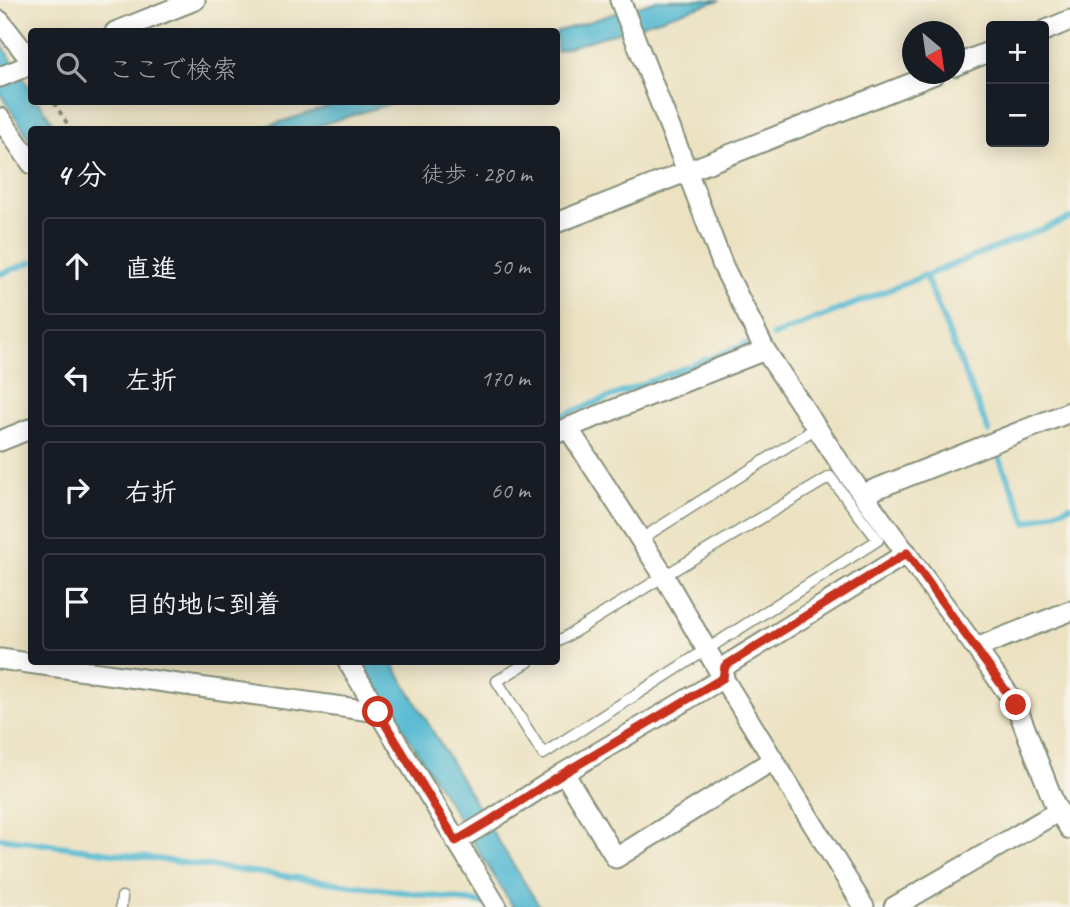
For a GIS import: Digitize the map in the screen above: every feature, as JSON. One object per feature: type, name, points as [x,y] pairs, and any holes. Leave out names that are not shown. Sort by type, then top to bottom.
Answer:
[{"type":"street","points":[[125,28],[195,0]]},
{"type":"street","points":[[621,4],[723,266],[765,350],[816,428],[1016,705],[1070,829]]},
{"type":"street","points":[[1049,29],[1070,20]]},
{"type":"street","points":[[0,21],[28,61]]},
{"type":"street","points":[[965,62],[986,53]]},
{"type":"street","points":[[0,77],[28,65]]},
{"type":"street","points":[[560,221],[909,84]]},
{"type":"street","points":[[0,118],[28,158]]},
{"type":"street","points":[[765,350],[562,430],[664,576],[723,678],[864,907]]},
{"type":"street","points":[[863,494],[1070,412]]},
{"type":"street","points":[[0,441],[28,430]]},
{"type":"street","points":[[458,839],[723,678],[725,666],[907,553]]},
{"type":"street","points":[[976,648],[1070,611]]},
{"type":"street","points":[[0,659],[28,663]]},
{"type":"street","points":[[43,665],[378,712]]},
{"type":"street","points":[[350,665],[497,907]]},
{"type":"street","points":[[564,773],[616,858],[774,760]]},
{"type":"street","points":[[894,907],[1062,807]]},
{"type":"lane","points":[[640,539],[816,428]]},
{"type":"lane","points":[[523,665],[496,681],[543,754],[877,540],[830,477],[560,641]]},
{"type":"path","points":[[56,105],[69,126]]},
{"type":"water","points":[[657,0],[720,0],[560,50],[560,31]]},
{"type":"water","points":[[0,41],[28,85],[28,105],[41,105],[55,126],[28,126],[28,136],[0,93]]},
{"type":"water","points":[[334,105],[386,105],[317,126],[268,126]]},
{"type":"water","points":[[364,665],[394,665],[540,907],[513,907]]},
{"type":"waterway","points":[[773,336],[1070,218]]},
{"type":"waterway","points":[[0,274],[28,264]]},
{"type":"waterway","points":[[925,275],[989,432]]},
{"type":"waterway","points":[[560,416],[751,342]]},
{"type":"waterway","points":[[998,455],[1027,523],[1070,506]]},
{"type":"waterway","points":[[0,838],[484,903]]},
{"type":"route","points":[[378,712],[456,841],[723,678],[725,666],[907,553],[1016,705]]}]
